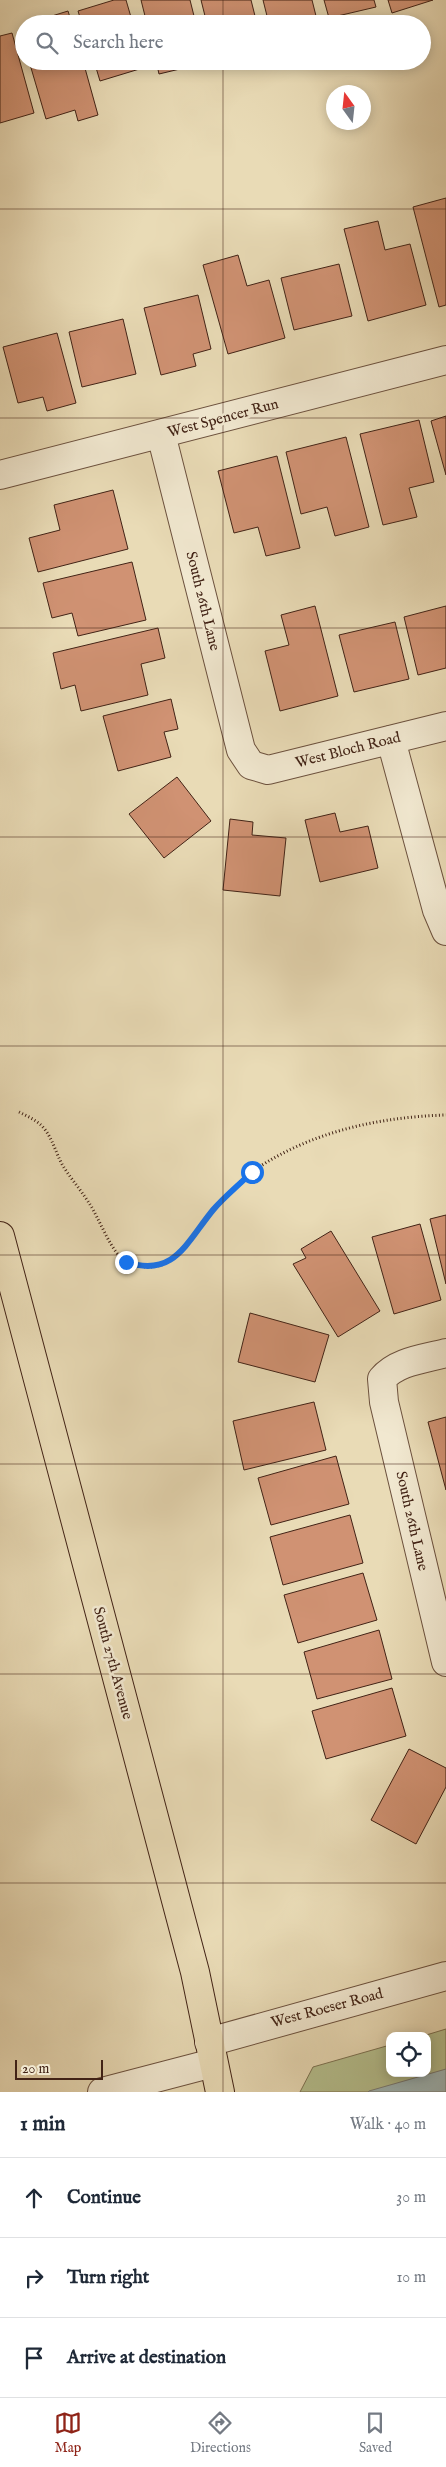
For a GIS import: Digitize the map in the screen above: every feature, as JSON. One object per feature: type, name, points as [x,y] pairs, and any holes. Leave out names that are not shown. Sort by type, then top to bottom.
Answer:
[{"type":"main road","name":"South 27th Avenue","points":[[0,1236],[195,1972],[220,2092]]},
{"type":"street","name":"West Spencer Run","points":[[0,475],[446,360]]},
{"type":"street","name":"South 26th Lane","points":[[161,434],[242,750],[251,765]]},
{"type":"street","name":"West Bloch Road","points":[[251,765],[268,770],[446,726]]},
{"type":"street","points":[[391,740],[437,910],[446,931]]},
{"type":"street","name":"South 26th Lane","points":[[446,1353],[400,1365],[389,1371],[382,1379],[384,1402],[446,1662]]},
{"type":"street","name":"West Roeser Road","points":[[102,2092],[211,2052],[446,1976]]},
{"type":"path","points":[[20,1112],[41,1124],[52,1140],[62,1164],[90,1203],[112,1244],[126,1262],[142,1267],[156,1266],[167,1262],[182,1250],[214,1209],[252,1172],[301,1144],[352,1127],[391,1118],[446,1116]]},
{"type":"green space","points":[[446,2029],[446,2092],[300,2092],[313,2067],[386,2046],[386,2077],[431,2077],[431,2034]]},
{"type":"water","points":[[446,2069],[446,2092],[368,2092],[418,2077],[431,2077],[431,2073]]},
{"type":"building","points":[[114,0],[126,0],[130,15],[79,15],[78,11]]},
{"type":"building","points":[[141,0],[190,0],[194,15],[145,15]]},
{"type":"building","points":[[201,0],[251,0],[255,15],[205,15]]},
{"type":"building","points":[[263,0],[312,0],[316,15],[267,15]]},
{"type":"building","points":[[324,0],[374,0],[376,7],[342,15],[328,15]]},
{"type":"building","points":[[388,0],[433,0],[392,13]]},
{"type":"building","points":[[68,11],[69,15],[55,15]]},
{"type":"building","points":[[12,33],[15,44],[15,70],[22,70],[34,113],[0,123],[0,36]]},
{"type":"building","points":[[32,70],[86,70],[98,115],[78,121],[75,110],[46,119]]},
{"type":"building","points":[[97,70],[136,70],[100,81]]},
{"type":"building","points":[[158,70],[176,70],[159,74]]},
{"type":"building","points":[[446,198],[446,305],[439,307],[413,207]]},
{"type":"building","points":[[378,221],[385,250],[410,244],[426,305],[368,321],[344,229]]},
{"type":"building","points":[[238,255],[247,286],[269,280],[285,338],[228,354],[203,265]]},
{"type":"building","points":[[339,264],[352,316],[294,330],[281,278]]},
{"type":"building","points":[[198,295],[211,349],[193,354],[196,366],[161,375],[144,308]]},
{"type":"building","points":[[123,319],[136,374],[82,387],[69,332]]},
{"type":"building","points":[[57,333],[76,403],[47,411],[43,397],[18,403],[3,347]]},
{"type":"building","points":[[446,416],[446,475],[431,421]]},
{"type":"building","points":[[419,420],[434,482],[409,488],[417,517],[383,525],[360,434]]},
{"type":"building","points":[[346,437],[369,527],[335,536],[327,507],[301,514],[286,452]]},
{"type":"building","points":[[277,456],[300,548],[266,556],[258,527],[234,533],[218,471]]},
{"type":"building","points":[[113,490],[128,549],[38,572],[29,538],[60,530],[54,505]]},
{"type":"building","points":[[132,562],[146,620],[78,636],[72,613],[52,618],[43,583]]},
{"type":"building","points":[[315,606],[338,696],[280,711],[265,651],[289,645],[281,615]]},
{"type":"building","points":[[446,606],[446,668],[418,675],[404,617]]},
{"type":"building","points":[[395,622],[409,679],[354,692],[339,635]]},
{"type":"building","points":[[158,628],[165,658],[141,664],[148,695],[81,711],[75,685],[61,689],[53,653]]},
{"type":"building","points":[[171,699],[178,729],[164,732],[171,757],[118,771],[103,716]]},
{"type":"building","points":[[177,777],[211,821],[164,858],[129,814]]},
{"type":"building","points":[[335,813],[340,832],[368,826],[378,868],[320,882],[305,820]]},
{"type":"building","points":[[230,819],[253,822],[252,835],[286,838],[280,896],[223,890]]},
{"type":"building","points":[[446,1215],[446,1284],[430,1219]]},
{"type":"building","points":[[420,1224],[441,1300],[394,1314],[372,1237]]},
{"type":"building","points":[[331,1231],[380,1311],[338,1337],[293,1264],[306,1258],[301,1249]]},
{"type":"building","points":[[250,1313],[329,1335],[315,1382],[238,1362]]},
{"type":"building","points":[[314,1402],[326,1450],[244,1470],[233,1421]]},
{"type":"building","points":[[446,1417],[446,1490],[428,1422]]},
{"type":"building","points":[[336,1456],[349,1504],[271,1525],[258,1478]]},
{"type":"building","points":[[350,1515],[363,1563],[283,1585],[270,1537]]},
{"type":"building","points":[[363,1573],[377,1620],[298,1643],[284,1595]]},
{"type":"building","points":[[379,1630],[392,1679],[317,1699],[304,1652]]},
{"type":"building","points":[[392,1688],[406,1736],[326,1759],[312,1711]]},
{"type":"building","points":[[409,1749],[446,1768],[446,1787],[416,1844],[371,1820]]},
{"type":"route","points":[[126,1262],[142,1267],[156,1266],[167,1262],[182,1250],[214,1209],[252,1172]]}]
